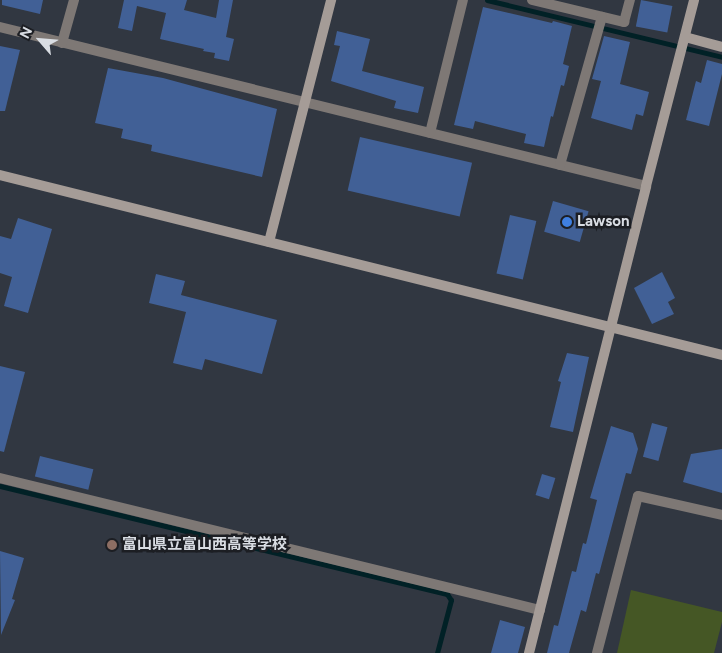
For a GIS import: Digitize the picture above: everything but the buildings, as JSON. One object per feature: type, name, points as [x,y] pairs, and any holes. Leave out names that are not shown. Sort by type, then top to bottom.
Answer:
[{"type":"street","points":[[62,43],[74,0]]},
{"type":"street","points":[[269,242],[332,0]]},
{"type":"street","points":[[430,134],[463,0]]},
{"type":"street","points":[[532,0],[624,22],[630,0]]},
{"type":"street","points":[[529,653],[694,0]]},
{"type":"street","points":[[560,165],[602,17]]},
{"type":"street","points":[[0,27],[305,104],[646,186]]},
{"type":"street","points":[[685,37],[722,47]]},
{"type":"street","points":[[0,175],[722,355]]},
{"type":"street","points":[[0,478],[540,610]]},
{"type":"street","points":[[597,653],[638,496],[722,515]]},
{"type":"green space","points":[[631,590],[722,612],[722,622],[714,653],[617,653]]},
{"type":"waterway","points":[[487,0],[722,57]]},
{"type":"waterway","points":[[0,486],[447,594],[451,600],[437,653]]},
{"type":"place","name":"Lawson","points":[[567,222]]},
{"type":"place","name":"富山県立富山西高等学校","points":[[112,545]]}]
